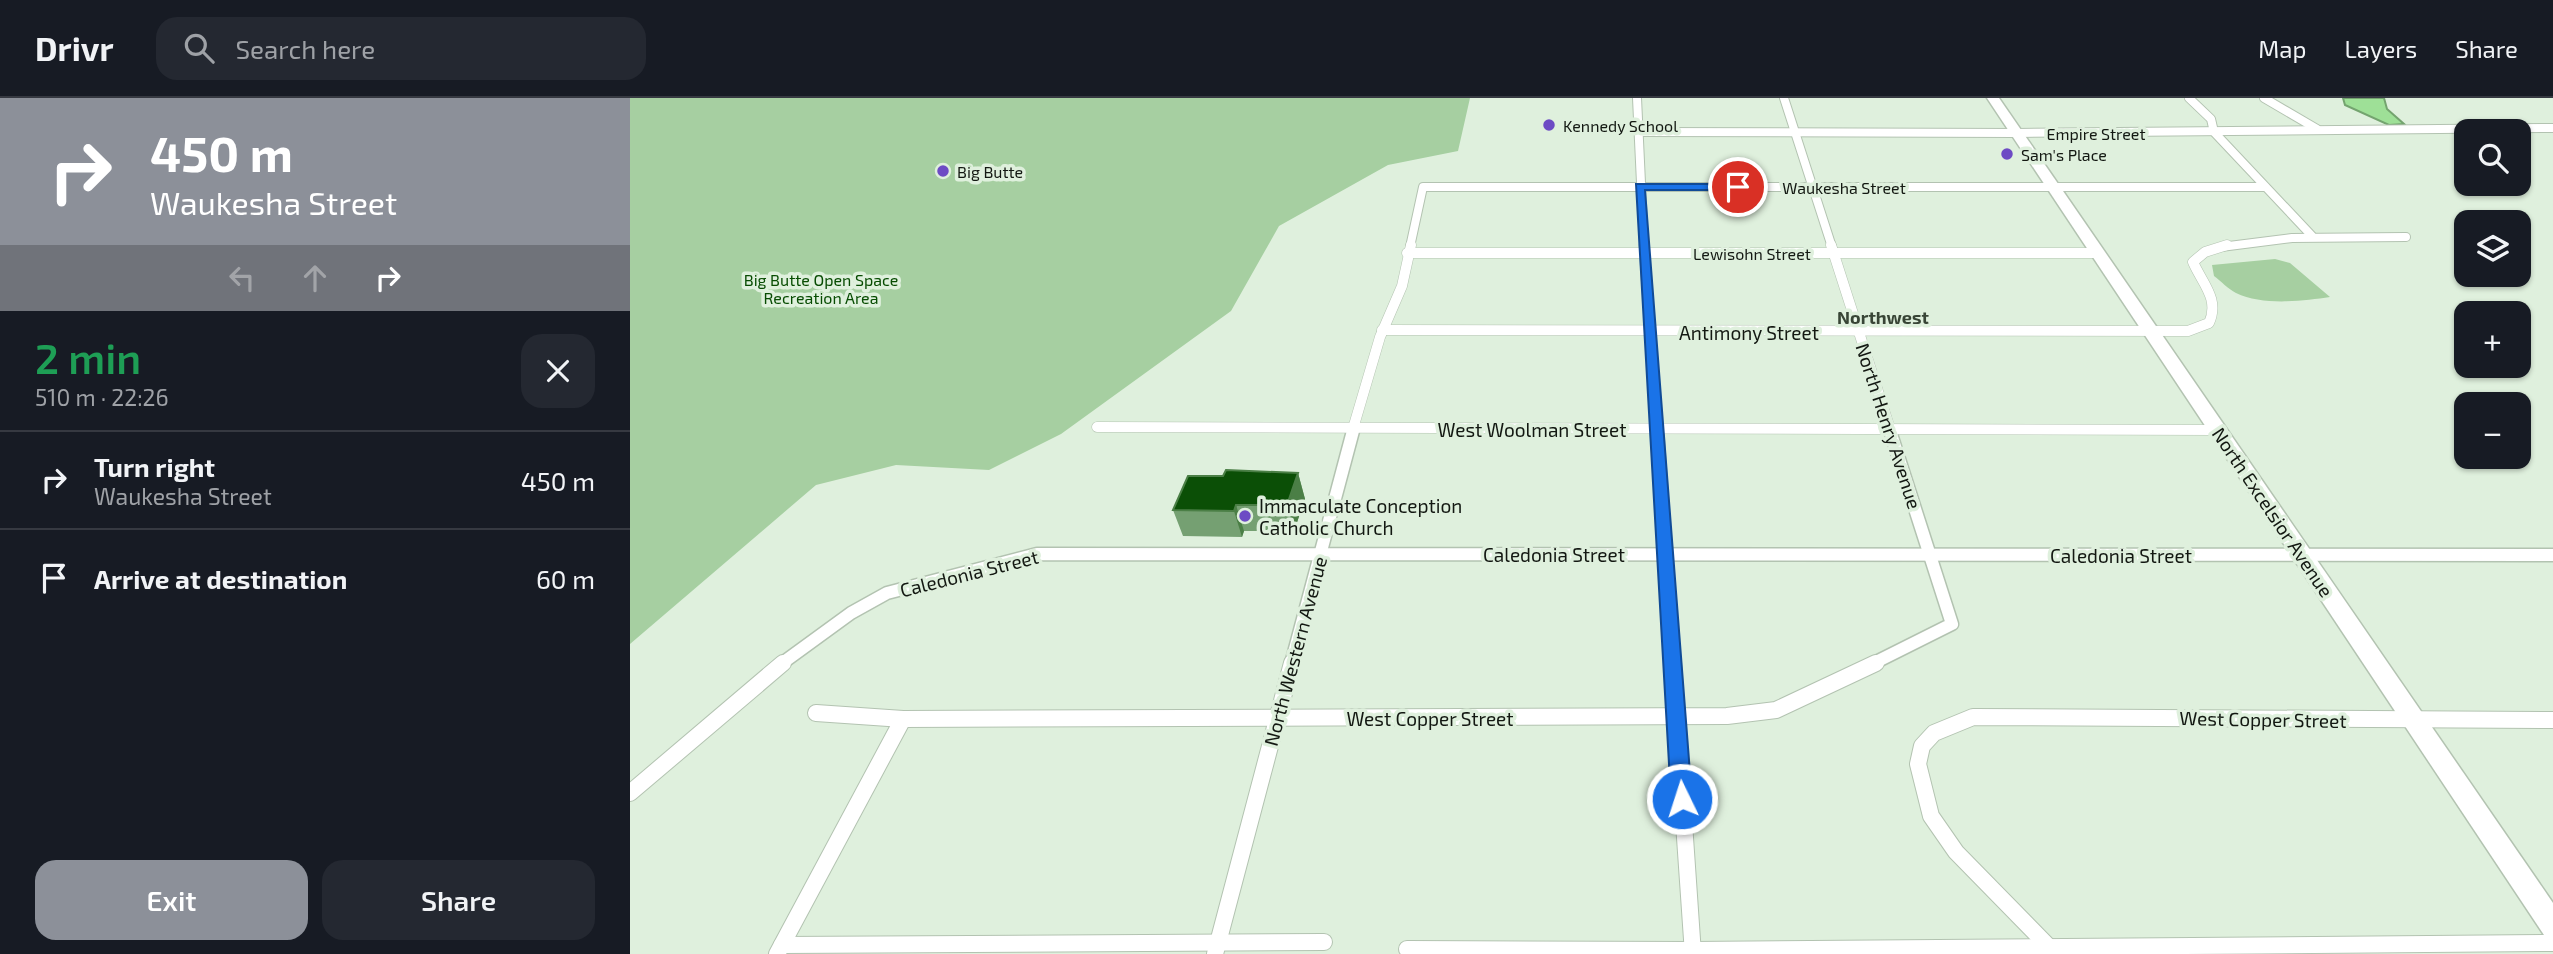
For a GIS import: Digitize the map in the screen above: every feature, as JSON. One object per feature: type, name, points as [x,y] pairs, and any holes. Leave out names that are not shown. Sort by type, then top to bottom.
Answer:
[{"type":"street","points":[[1637,98],[1644,253],[1693,952]]},
{"type":"street","name":"North Henry Avenue","points":[[1784,98],[1930,555]]},
{"type":"street","name":"North Excelsior Avenue","points":[[1993,98],[2553,926]]},
{"type":"street","points":[[2189,98],[2211,119],[2214,132],[2312,236],[2406,237]]},
{"type":"street","points":[[2264,98],[2317,129]]},
{"type":"street","name":"Empire Street","points":[[1640,132],[2017,133],[2553,128]]},
{"type":"street","name":"Waukesha Street","points":[[1423,187],[2265,187]]},
{"type":"street","name":"North Western Avenue","points":[[1216,948],[1353,429],[1382,330],[1401,289],[1423,187]]},
{"type":"street","name":"Antimony Street","points":[[1382,330],[2196,330],[2209,323],[2213,317],[2214,299],[2195,268],[2195,258],[2206,251],[2235,245],[2312,236]]},
{"type":"street","name":"Lewisohn Street","points":[[1407,253],[2097,253]]},
{"type":"street","name":"West Woolman Street","points":[[1097,428],[2218,430]]},
{"type":"street","name":"Caledonia Street","points":[[630,793],[776,668],[851,613],[887,593],[1037,554],[2553,555]]},
{"type":"street","name":"West Copper Street","points":[[816,713],[903,719],[1675,718],[1757,713],[1776,710],[1804,699],[1952,624],[1930,555]]},
{"type":"street","name":"West Copper Street","points":[[2052,950],[1956,852],[1931,816],[1918,764],[1922,746],[1934,733],[1973,717],[2553,720]]},
{"type":"street","points":[[903,719],[779,950],[1216,948],[1324,942]]},
{"type":"street","points":[[1407,949],[1693,952],[2553,943]]},
{"type":"green space","name":"Big Butte Open Space Recreation Area","points":[[630,98],[1470,98],[1458,151],[1388,165],[1279,226],[1231,311],[1061,434],[989,470],[896,465],[816,485],[630,644]]},
{"type":"green space","points":[[2275,259],[2290,263],[2330,297],[2296,301],[2258,300],[2236,293],[2214,276],[2212,265]]},
{"type":"shaded area","points":[[2343,98],[2384,98],[2387,109],[2404,124],[2389,125],[2345,105]]},
{"type":"building","points":[[1226,470],[1298,473],[1287,505],[1236,505],[1234,511],[1173,510],[1188,476],[1223,476]]},
{"type":"place","name":"Kennedy School","points":[[1549,125]]},
{"type":"place","name":"Sam's Place","points":[[2007,154]]},
{"type":"place","name":"Big Butte","points":[[943,171]]},
{"type":"place","name":"Immaculate Conception Catholic Church","points":[[1245,516]]},
{"type":"district","name":"Northwest","points":[[1883,317]]},
{"type":"route","points":[[1682,799],[1640,187],[1738,187]]}]
